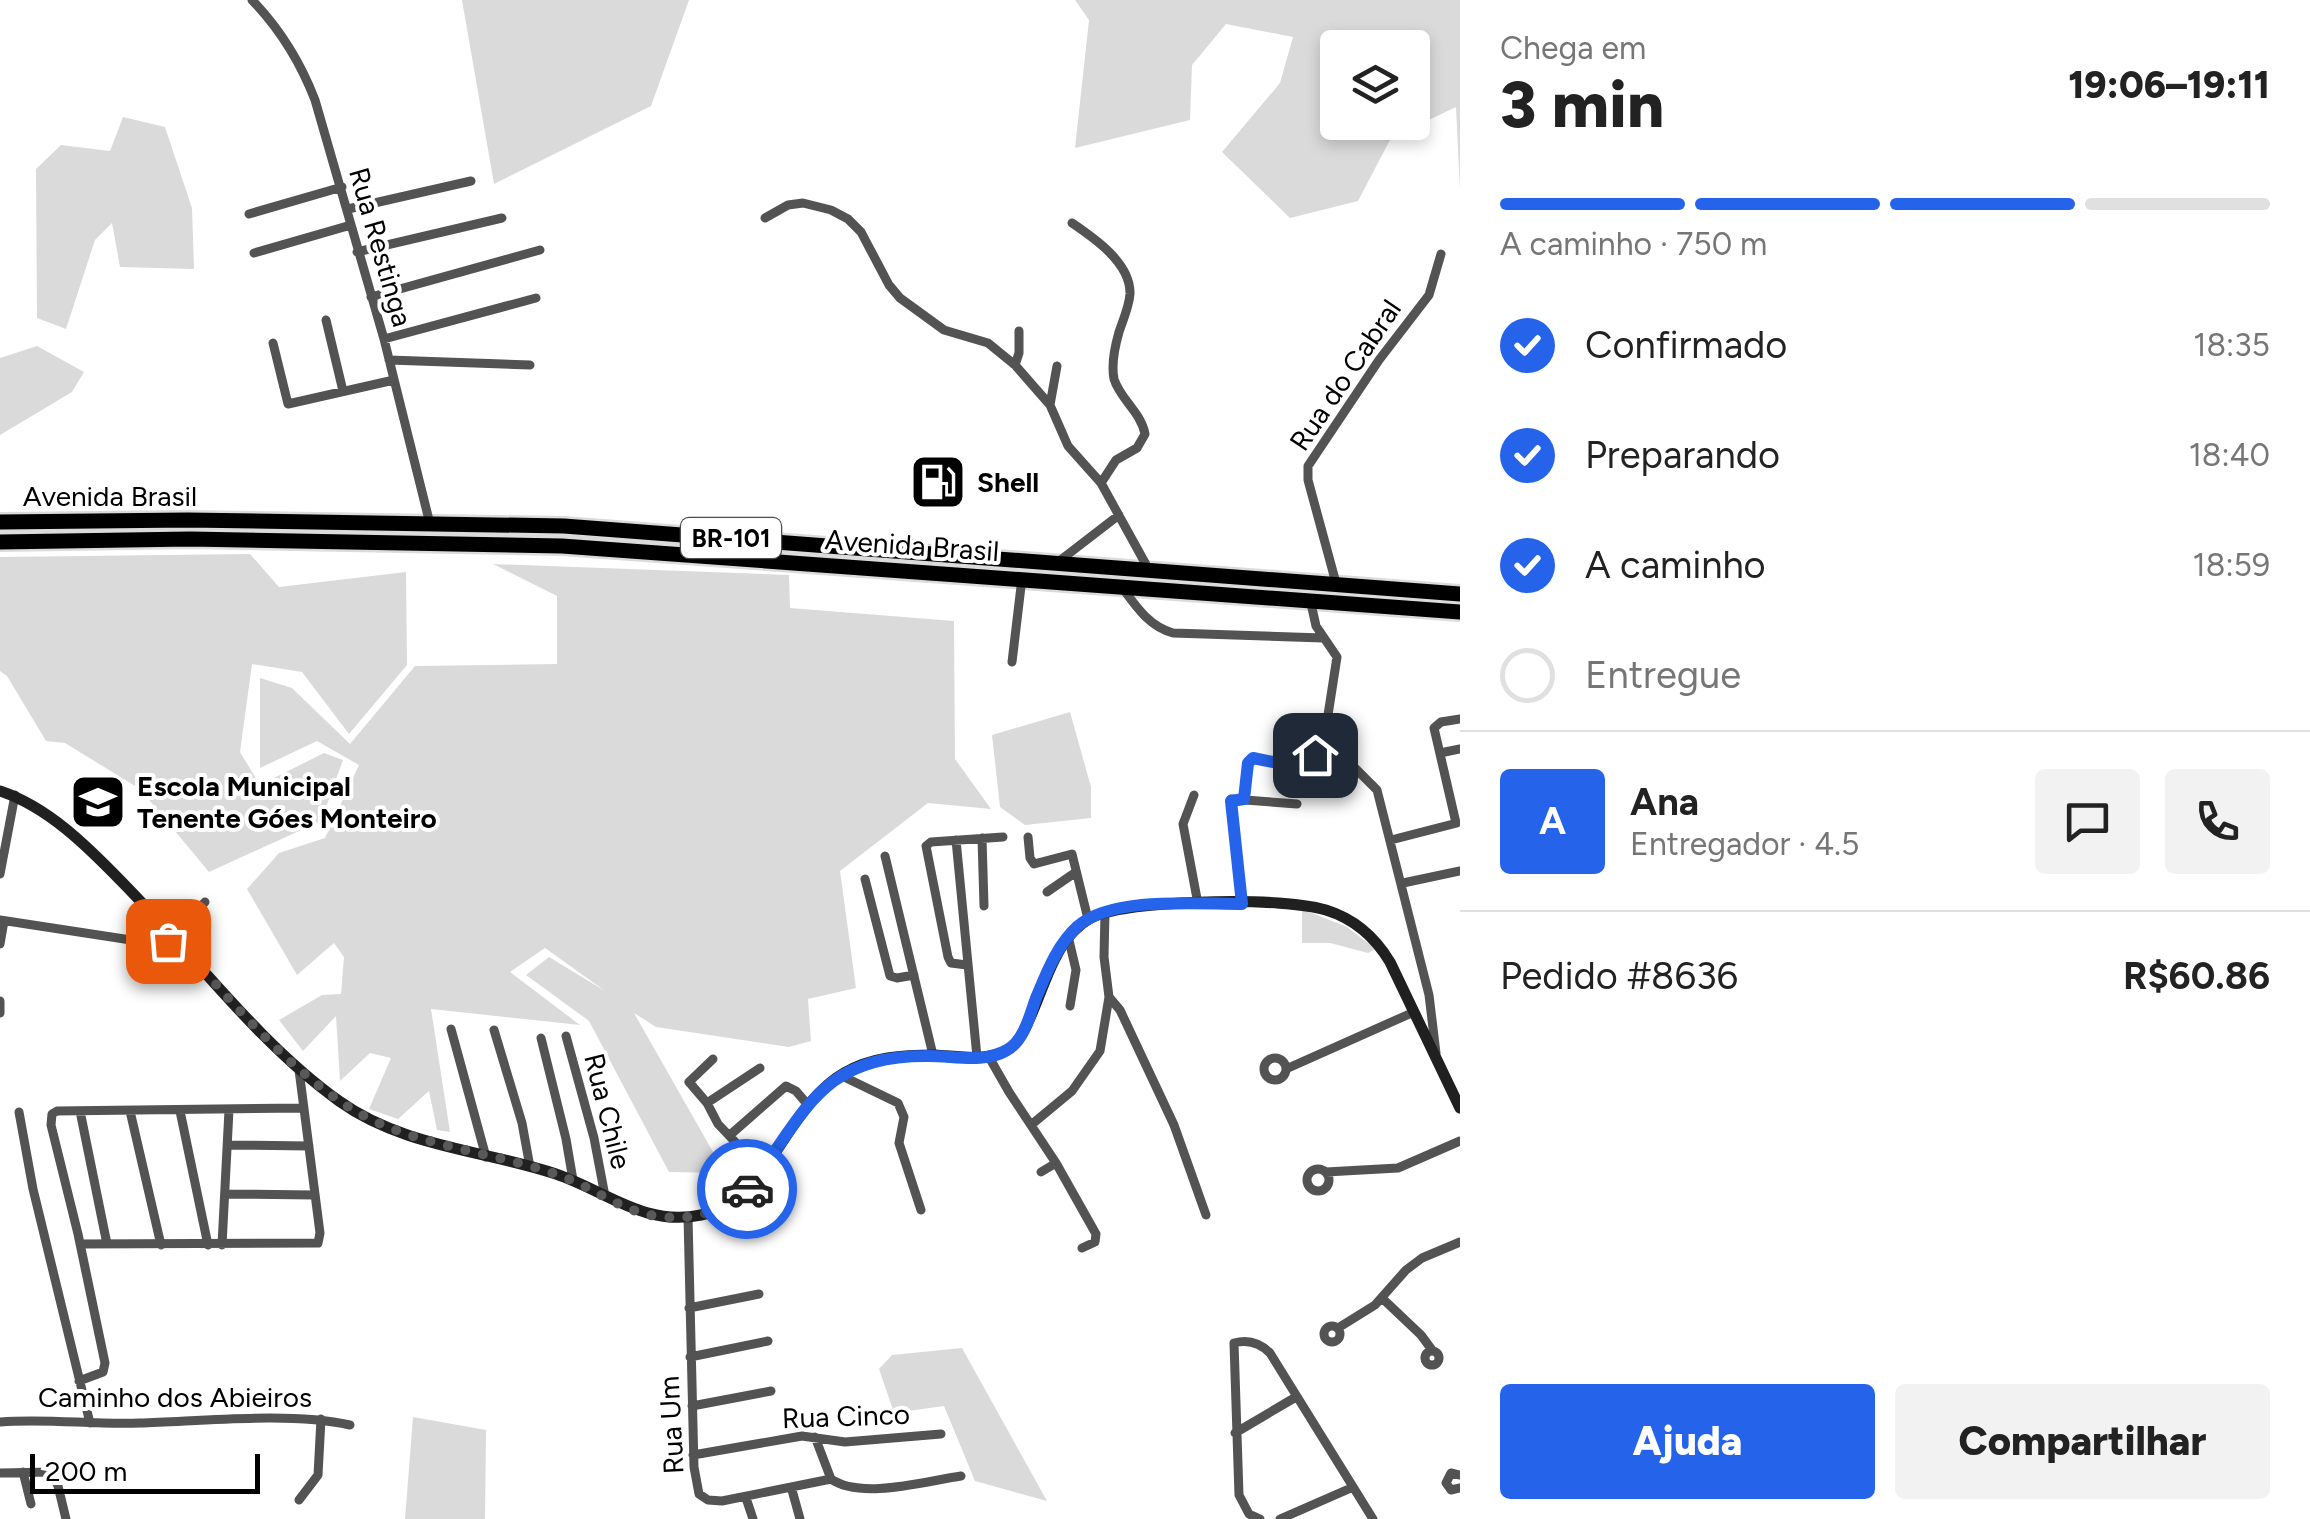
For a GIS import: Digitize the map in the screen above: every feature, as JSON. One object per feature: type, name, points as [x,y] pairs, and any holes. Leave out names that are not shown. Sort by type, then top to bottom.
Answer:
[{"type":"highway","name":"Avenida Brasil","points":[[0,522],[188,520],[564,526],[1460,594]]},
{"type":"highway","name":"Avenida Brasil","points":[[0,542],[190,539],[562,546],[1460,612]]},
{"type":"street","name":"Rua Restinga","points":[[252,0],[272,21],[302,65],[342,187],[430,524]]},
{"type":"street","points":[[348,210],[471,180]]},
{"type":"street","points":[[250,214],[342,187]]},
{"type":"street","points":[[765,218],[788,204],[803,203],[848,219],[900,298],[944,330],[988,343],[1015,365],[1050,404],[1073,454],[1101,483],[1149,570]]},
{"type":"street","points":[[357,252],[502,218]]},
{"type":"street","points":[[1072,223],[1115,260],[1127,276],[1130,291],[1116,345],[1114,375],[1140,418],[1145,434],[1140,445],[1116,460],[1101,483]]},
{"type":"street","points":[[254,254],[351,225]]},
{"type":"street","points":[[370,297],[540,250]]},
{"type":"street","name":"Rua do Cabral","points":[[1336,583],[1308,480],[1310,461],[1390,344],[1429,295],[1441,254]]},
{"type":"street","points":[[384,339],[536,298]]},
{"type":"street","points":[[326,320],[342,392]]},
{"type":"street","points":[[1015,365],[1019,332]]},
{"type":"street","points":[[274,343],[287,403],[394,380]]},
{"type":"street","points":[[389,360],[530,365]]},
{"type":"street","points":[[1050,404],[1057,366]]},
{"type":"street","points":[[1058,562],[1119,514]]},
{"type":"street","points":[[1012,662],[1022,578]]},
{"type":"street","points":[[1120,585],[1144,616],[1173,633],[1323,638]]},
{"type":"street","points":[[1310,600],[1323,638],[1337,657],[1328,722],[1334,745],[1376,790],[1429,995],[1437,1056]]},
{"type":"street","points":[[1391,840],[1458,823],[1434,728],[1441,722],[1460,718]]},
{"type":"street","points":[[1244,799],[1248,763],[1253,758],[1293,766],[1334,745]]},
{"type":"street","points":[[1440,753],[1460,749]]},
{"type":"street","points":[[0,790],[44,812],[90,849],[300,1070],[343,1104],[382,1125],[573,1180],[644,1214],[688,1217],[734,1201],[746,1191],[808,1105],[840,1075],[882,1058],[983,1057],[1009,1049],[1020,1037],[1055,955],[1068,936],[1088,919],[1136,906],[1308,906],[1356,923],[1382,948],[1458,1099]]},
{"type":"street","points":[[1194,795],[1184,824],[1198,904]]},
{"type":"street","points":[[0,874],[15,796]]},
{"type":"street","points":[[1242,904],[1231,801],[1297,804]]},
{"type":"street","points":[[966,965],[951,963],[948,957],[926,846],[1003,837]]},
{"type":"street","points":[[1028,837],[1034,864],[1072,855],[1088,919]]},
{"type":"street","points":[[982,838],[984,906]]},
{"type":"street","points":[[956,840],[966,965],[983,1057],[1056,1163],[1096,1234],[1094,1242],[1082,1248]]},
{"type":"street","points":[[885,856],[934,1056]]},
{"type":"street","points":[[1403,883],[1460,870]]},
{"type":"street","points":[[1047,892],[1076,872]]},
{"type":"street","points":[[866,878],[890,976],[914,975]]},
{"type":"street","points":[[0,944],[2,921],[151,944],[166,942],[206,902]]},
{"type":"street","points":[[1031,1125],[1052,1110],[1088,1072],[1105,1037],[1110,996],[1104,962],[1105,912]]},
{"type":"street","points":[[1068,936],[1076,970],[1070,1006]]},
{"type":"street","points":[[1110,996],[1174,1126],[1206,1215]]},
{"type":"street","points":[[0,1001],[0,1013]]},
{"type":"street","points":[[1286,1069],[1414,1012]]},
{"type":"street","points":[[451,1029],[486,1157]]},
{"type":"street","points":[[494,1030],[522,1124],[530,1167]]},
{"type":"street","name":"Rua Chile","points":[[566,1036],[594,1138],[605,1196]]},
{"type":"street","points":[[541,1038],[573,1180]]},
{"type":"street","points":[[713,1060],[688,1082],[718,1124],[762,1169]]},
{"type":"street","points":[[707,1104],[760,1068]]},
{"type":"street","points":[[80,1244],[318,1243],[320,1233],[300,1070]]},
{"type":"street","points":[[840,1075],[898,1103],[904,1117],[899,1143],[921,1210]]},
{"type":"street","points":[[730,1134],[786,1086],[796,1090],[808,1105]]},
{"type":"street","points":[[79,1381],[105,1367],[50,1120],[57,1112],[302,1108]]},
{"type":"street","points":[[130,1110],[160,1245]]},
{"type":"street","points":[[180,1110],[208,1245]]},
{"type":"street","points":[[222,1245],[229,1110]]},
{"type":"street","points":[[19,1112],[33,1188],[90,1422]]},
{"type":"street","points":[[80,1112],[108,1244]]},
{"type":"street","points":[[1326,1172],[1398,1168],[1460,1141]]},
{"type":"street","points":[[229,1146],[309,1146]]},
{"type":"street","points":[[1041,1172],[1056,1163]]},
{"type":"street","points":[[226,1194],[314,1195]]},
{"type":"street","name":"Rua Um","points":[[688,1217],[690,1358],[699,1494],[714,1501],[746,1498],[832,1479]]},
{"type":"street","points":[[1338,1328],[1383,1299],[1406,1270],[1422,1258],[1460,1242]]},
{"type":"street","points":[[689,1308],[760,1294]]},
{"type":"street","points":[[1383,1299],[1432,1350]]},
{"type":"street","points":[[690,1358],[768,1340]]},
{"type":"street","points":[[1260,1519],[1249,1514],[1239,1496],[1234,1344],[1247,1341],[1265,1348],[1373,1519]]},
{"type":"street","points":[[692,1406],[772,1392]]},
{"type":"street","points":[[1236,1432],[1296,1397]]},
{"type":"street","points":[[299,1500],[319,1473],[321,1419]]},
{"type":"street","name":"Caminho dos Abieiros","points":[[0,1422],[321,1419],[350,1425]]},
{"type":"street","name":"Rua Cinco","points":[[694,1454],[802,1436],[845,1442],[941,1434]]},
{"type":"street","points":[[815,1437],[832,1479],[847,1488],[961,1476]]},
{"type":"street","points":[[0,1474],[45,1470],[53,1474],[66,1519]]},
{"type":"street","points":[[23,1472],[32,1504]]},
{"type":"street","points":[[1460,1474],[1451,1474],[1446,1480],[1451,1490],[1460,1488]]},
{"type":"street","points":[[1280,1519],[1351,1488]]},
{"type":"street","points":[[792,1490],[800,1519]]},
{"type":"street","points":[[746,1498],[753,1519]]},
{"type":"shaded area","points":[[462,0],[689,0],[651,106],[494,184]]},
{"type":"shaded area","points":[[1075,0],[1460,0],[1460,190],[1456,107],[1430,119],[1430,30],[1320,30],[1320,140],[1390,140],[1358,201],[1290,218],[1222,152],[1280,83],[1293,37],[1226,24],[1192,65],[1190,120],[1075,148],[1089,20]]},
{"type":"shaded area","points":[[123,117],[165,127],[192,208],[194,269],[120,267],[112,223],[95,240],[66,329],[37,318],[36,169],[61,145],[110,151]]},
{"type":"shaded area","points":[[37,346],[84,372],[72,392],[0,435],[0,358]]},
{"type":"shaded area","points":[[250,554],[279,587],[406,572],[407,665],[349,734],[302,672],[252,664],[240,752],[260,785],[324,753],[343,760],[321,821],[209,872],[140,789],[65,743],[46,741],[7,676],[0,671],[0,557]]},
{"type":"shaded area","points":[[493,564],[789,575],[790,608],[954,621],[955,759],[991,809],[928,803],[840,871],[856,988],[808,999],[811,1041],[789,1047],[656,1027],[634,1013],[725,1173],[669,1172],[589,1021],[526,975],[549,957],[605,991],[545,948],[510,972],[580,1025],[431,1009],[450,1132],[437,1130],[429,1091],[398,1119],[369,1109],[391,1058],[370,1053],[340,1081],[336,1016],[303,1051],[279,1020],[322,995],[341,994],[344,957],[334,943],[297,975],[247,889],[279,853],[325,838],[359,765],[317,741],[260,768],[260,678],[292,688],[350,744],[415,666],[557,664],[557,596]]},
{"type":"shaded area","points":[[1070,712],[1091,787],[1091,818],[1025,825],[1000,807],[992,735]]},
{"type":"shaded area","points":[[1302,909],[1347,927],[1376,949],[1368,953],[1330,943],[1302,943]]},
{"type":"shaded area","points":[[962,1348],[1047,1501],[975,1481],[944,1406],[894,1413],[879,1369],[892,1355]]},
{"type":"shaded area","points":[[413,1417],[486,1430],[485,1519],[405,1519]]},
{"type":"way so far","points":[[168,941],[173,936],[300,1070],[343,1104],[382,1125],[457,1150],[554,1173],[626,1207],[660,1217],[711,1212],[734,1201],[747,1189]]},
{"type":"place","name":"Shell","points":[[938,482]]},
{"type":"place","name":"Escola Municipal Tenente Góes Monteiro","points":[[98,802]]},
{"type":"route","points":[[747,1189],[808,1105],[840,1075],[882,1058],[990,1056],[1009,1049],[1020,1037],[1055,955],[1068,936],[1088,919],[1136,906],[1242,904],[1231,801],[1244,799],[1248,763],[1253,758],[1293,766],[1315,755]]}]
